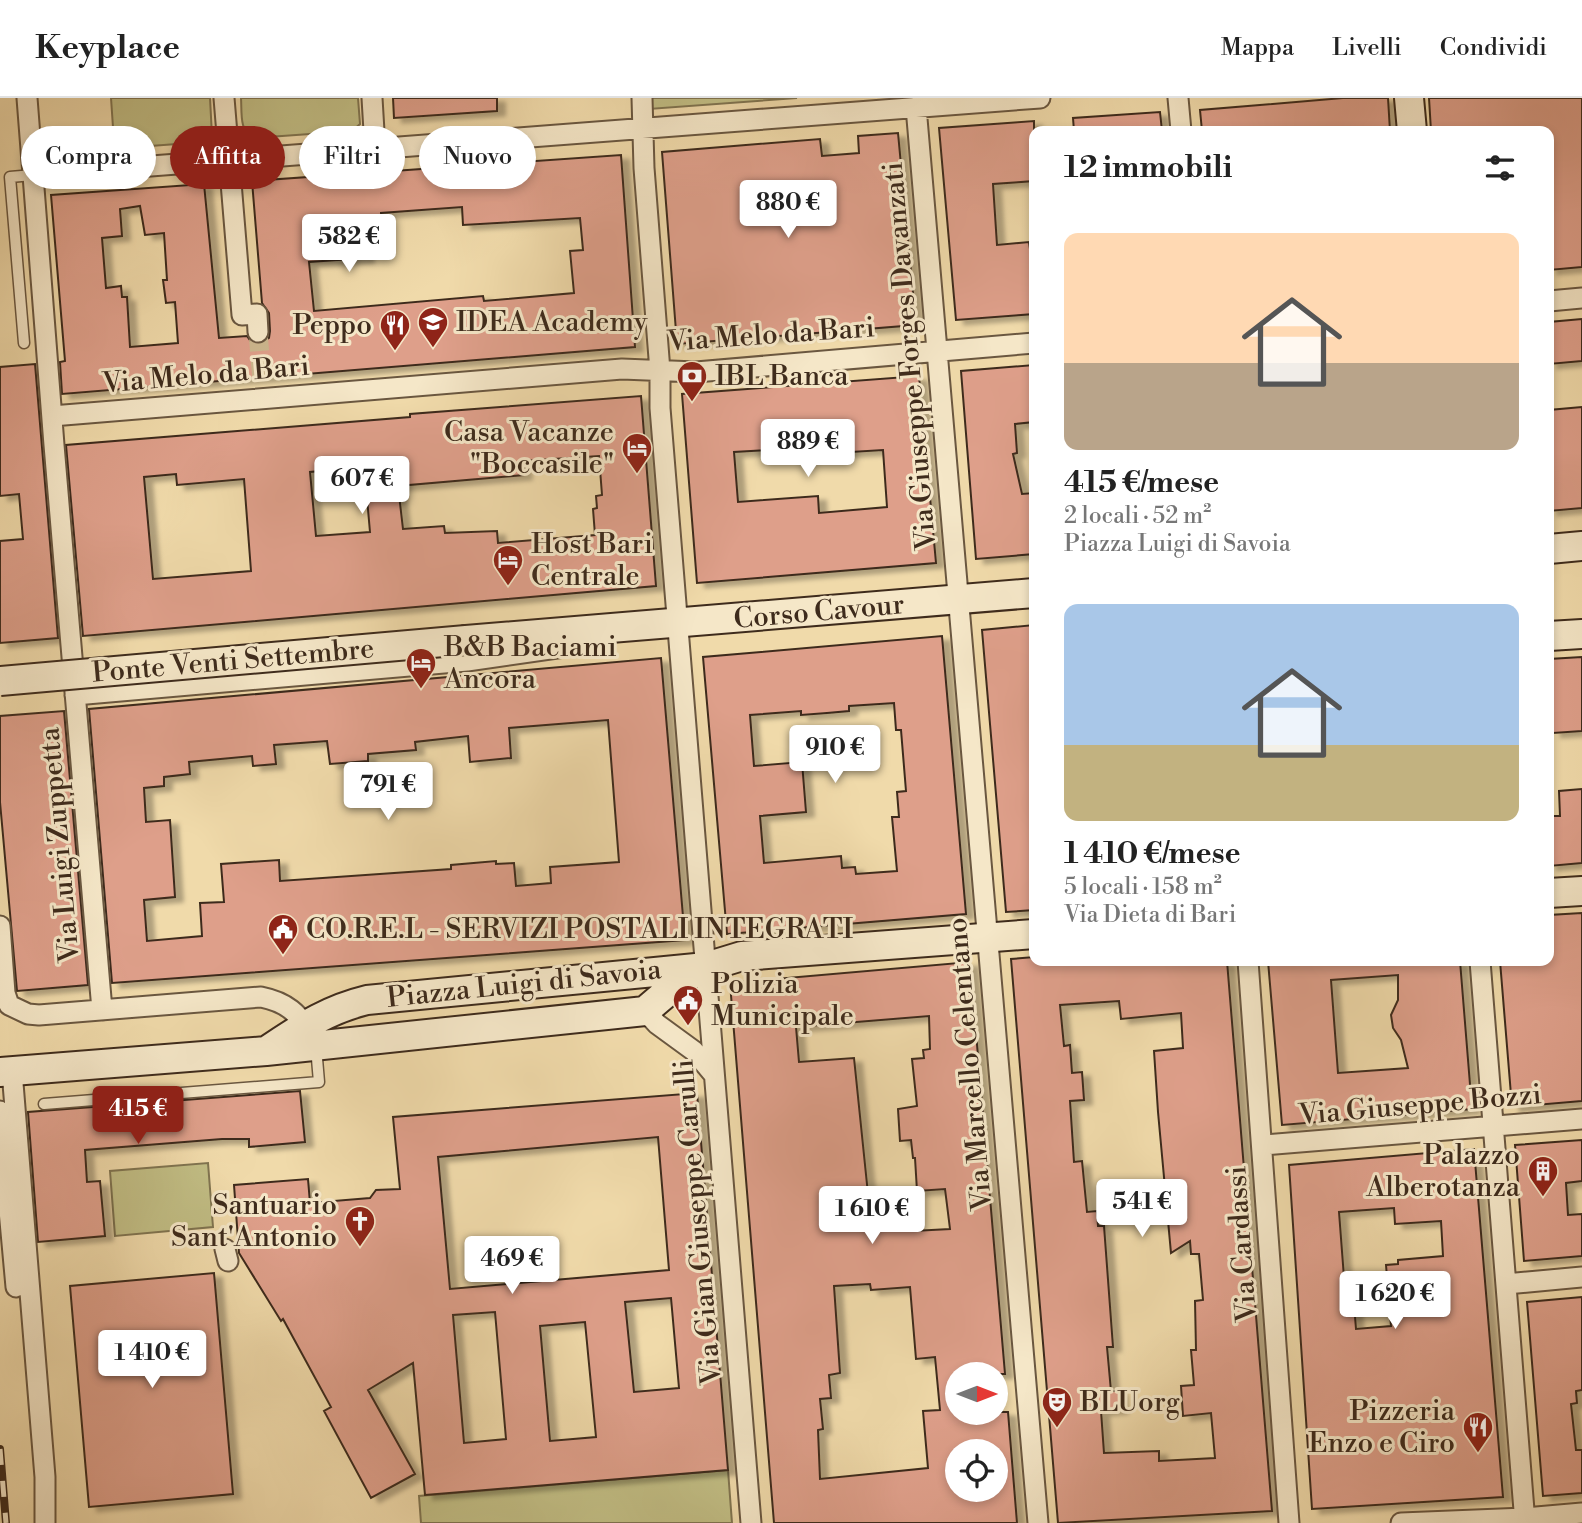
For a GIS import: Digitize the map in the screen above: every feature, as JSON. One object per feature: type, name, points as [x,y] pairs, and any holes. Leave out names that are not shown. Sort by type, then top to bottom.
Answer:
[{"type":"main road","points":[[1409,98],[1412,126]]},
{"type":"main road","points":[[1554,549],[1582,546]]},
{"type":"main road","name":"Corso Cavour","points":[[466,640],[1029,593]]},
{"type":"main road","points":[[1554,636],[1582,634]]},
{"type":"main road","name":"Ponte Venti Settembre","points":[[0,682],[466,640]]},
{"type":"main road","points":[[1554,893],[1582,891]]},
{"type":"main road","points":[[706,967],[742,957],[1029,934]]},
{"type":"main road","name":"Piazza Luigi di Savoia","points":[[6,1071],[267,1051],[310,1035],[341,1006],[367,1000],[706,967]]},
{"type":"main road","name":"Piazza Luigi di Savoia","points":[[310,1035],[369,1040],[645,1011],[679,982],[706,967]]},
{"type":"street","name":"Via Luigi Zuppetta","points":[[27,98],[29,126]]},
{"type":"street","points":[[224,98],[226,126]]},
{"type":"street","points":[[372,98],[374,126]]},
{"type":"street","name":"Via Gian Giuseppe Carulli","points":[[642,98],[660,408],[751,1523]]},
{"type":"street","points":[[405,146],[1040,98]]},
{"type":"street","points":[[1178,98],[1181,126]]},
{"type":"street","name":"Via Giuseppe Forges Davanzati","points":[[916,107],[959,600]]},
{"type":"street","name":"Via Luigi Zuppetta","points":[[34,189],[102,1010]]},
{"type":"street","points":[[231,189],[242,315],[257,314],[258,331]]},
{"type":"street","points":[[1554,301],[1582,298]]},
{"type":"street","name":"Via Melo da Bari","points":[[52,416],[622,369],[696,372],[1029,343]]},
{"type":"street","name":"Via Marcello Celentano","points":[[959,600],[1038,1523]]},
{"type":"street","name":"Corso Cavour","points":[[0,682],[74,686],[467,661],[571,646],[603,628]]},
{"type":"street","points":[[0,926],[5,993],[9,1005],[28,1014],[261,997],[278,1000],[293,1010],[310,1035]]},
{"type":"street","name":"Via Cardassi","points":[[1248,966],[1289,1523]]},
{"type":"street","points":[[1480,966],[1525,1521]]},
{"type":"street","name":"Piazza Luigi di Savoia","points":[[367,1000],[355,1007],[349,1017],[351,1029],[369,1040]]},
{"type":"street","points":[[645,1011],[657,1024],[694,1051],[714,1075]]},
{"type":"street","points":[[6,1071],[45,1477],[44,1515]]},
{"type":"street","points":[[0,1111],[29,1445],[35,1488],[44,1515]]},
{"type":"street","name":"Via Giuseppe Bozzi","points":[[1263,1145],[1582,1119]]},
{"type":"street","points":[[1506,1284],[1582,1277]]},
{"type":"street","points":[[1401,1523],[1525,1521],[1582,1513]]},
{"type":"lane","points":[[21,176],[10,177],[24,343]]},
{"type":"lane","points":[[44,1104],[319,1082],[310,1035]]},
{"type":"shaded area","points":[[111,98],[210,98],[211,126],[170,126],[170,145],[156,146],[156,126],[113,126]]},
{"type":"shaded area","points":[[241,98],[358,98],[360,124],[299,126],[299,135],[285,136],[285,126],[243,126]]},
{"type":"shaded area","points":[[648,98],[797,98],[649,109]]},
{"type":"shaded area","points":[[208,1163],[213,1227],[115,1236],[110,1171]]},
{"type":"shaded area","points":[[728,1470],[732,1523],[421,1523],[419,1496]]},
{"type":"building","points":[[393,98],[497,98],[497,111],[394,118]]},
{"type":"building","points":[[1343,98],[1388,98],[1390,126],[1202,126],[1200,110]]},
{"type":"building","points":[[1429,98],[1582,98],[1582,267],[1554,270],[1554,126],[1431,126]]},
{"type":"building","points":[[1160,112],[1161,126],[1074,126],[1073,118]]},
{"type":"building","points":[[1034,121],[1034,126],[1029,126],[1029,181],[993,184],[997,245],[1029,242],[1029,314],[956,320],[939,128]]},
{"type":"building","points":[[898,133],[916,325],[677,344],[662,152],[820,139],[822,156],[859,153],[858,136]]},
{"type":"building","points":[[621,155],[635,347],[62,394],[60,362],[65,361],[51,195],[170,186],[170,189],[204,189],[219,338],[247,336],[252,343],[259,344],[269,338],[269,313],[262,303],[253,189],[285,189],[285,179],[299,178],[299,189],[405,189],[405,170],[419,169],[419,189],[536,189],[536,161]],"holes":[[[140,206],[145,235],[164,233],[167,280],[163,280],[166,303],[175,302],[178,343],[130,347],[127,297],[122,297],[121,286],[106,288],[102,238],[122,236],[120,209]],[[462,207],[463,225],[580,218],[583,250],[570,251],[574,293],[484,301],[483,296],[314,311],[309,262],[366,258],[364,233],[382,232],[381,213]]]},
{"type":"building","points":[[1582,319],[1582,361],[1554,364],[1554,322]]},
{"type":"building","points":[[35,364],[58,638],[0,643],[0,541],[23,539],[19,494],[0,496],[0,367]]},
{"type":"building","points":[[1029,365],[1029,423],[1015,424],[1017,453],[1013,454],[1022,494],[1029,493],[1029,554],[976,559],[961,371]]},
{"type":"building","points":[[919,376],[936,563],[697,583],[682,394]],"holes":[[[817,447],[818,454],[883,450],[887,507],[819,513],[818,496],[738,502],[734,452]]]},
{"type":"building","points":[[641,396],[656,586],[83,636],[66,445],[410,417],[410,414]],"holes":[[[599,456],[602,495],[596,496],[597,508],[593,509],[595,535],[498,543],[497,531],[445,533],[444,526],[403,529],[398,486],[524,475],[523,461]],[[354,468],[356,488],[366,487],[370,532],[316,536],[310,472]],[[176,474],[177,485],[244,479],[251,571],[153,579],[144,477]]]},
{"type":"building","points":[[1582,407],[1582,508],[1554,511],[1554,410]]},
{"type":"building","points":[[1029,625],[1029,910],[1006,912],[982,630]]},
{"type":"building","points":[[942,636],[966,914],[727,934],[703,657]],"holes":[[[894,703],[896,730],[901,730],[906,791],[897,792],[899,817],[892,817],[897,871],[856,874],[855,867],[842,868],[841,856],[764,863],[760,816],[806,812],[802,762],[754,766],[750,715],[801,711],[801,715],[827,713],[849,711],[849,706]]]},
{"type":"building","points":[[1582,657],[1582,731],[1554,733],[1554,659]]},
{"type":"building","points":[[661,658],[685,940],[112,983],[89,709]],"holes":[[[608,720],[619,862],[550,867],[551,883],[516,886],[514,863],[496,864],[496,861],[451,865],[451,869],[280,881],[279,860],[221,864],[224,902],[200,903],[202,936],[147,941],[144,900],[175,897],[170,820],[146,822],[144,788],[164,786],[164,777],[190,774],[189,762],[252,756],[253,766],[276,764],[274,745],[327,741],[330,764],[368,761],[368,754],[416,750],[415,742],[468,736],[470,762],[511,758],[509,728]]]},
{"type":"building","points":[[64,711],[88,985],[17,991],[0,802],[0,716]]},
{"type":"building","points":[[1582,789],[1582,863],[1554,866],[1554,816],[1560,816],[1559,791]]},
{"type":"building","points":[[1582,913],[1582,1101],[1512,1107],[1500,966],[1554,966],[1554,915]]},
{"type":"building","points":[[1029,957],[1029,966],[1227,966],[1272,1511],[1058,1523],[1011,959]],"holes":[[[1119,1001],[1121,1019],[1181,1013],[1183,1048],[1154,1051],[1158,1112],[1171,1253],[1190,1241],[1191,1254],[1199,1254],[1203,1300],[1195,1301],[1196,1350],[1191,1350],[1194,1385],[1181,1386],[1183,1416],[1211,1413],[1215,1458],[1159,1461],[1159,1451],[1104,1453],[1101,1411],[1120,1409],[1119,1391],[1111,1391],[1107,1347],[1113,1347],[1104,1226],[1098,1226],[1097,1211],[1087,1212],[1082,1161],[1074,1162],[1070,1101],[1084,1100],[1082,1072],[1072,1073],[1070,1045],[1064,1046],[1060,1005]]]},
{"type":"building","points":[[970,962],[1004,1362],[945,1362],[945,1425],[1008,1425],[1008,1412],[1017,1523],[774,1523],[730,983]],"holes":[[[929,1016],[930,1049],[923,1050],[924,1058],[912,1059],[917,1106],[898,1109],[900,1141],[911,1140],[917,1191],[945,1189],[950,1229],[913,1231],[910,1192],[868,1194],[854,1058],[799,1062],[796,1027]],[[870,1284],[871,1290],[910,1287],[916,1359],[935,1357],[940,1410],[923,1411],[928,1468],[820,1479],[818,1430],[823,1429],[820,1399],[831,1398],[829,1375],[840,1373],[834,1286]]]},
{"type":"building","points":[[1268,966],[1460,966],[1472,1109],[1282,1125]],"holes":[[[1398,975],[1398,1000],[1391,1015],[1408,1068],[1338,1073],[1331,980]]]},
{"type":"building","points":[[300,1091],[305,1142],[249,1147],[249,1139],[222,1139],[85,1150],[87,1182],[100,1181],[105,1236],[38,1242],[28,1112]]},
{"type":"building","points":[[697,1093],[728,1470],[425,1495],[413,1363],[368,1390],[415,1474],[371,1498],[324,1411],[331,1407],[283,1319],[281,1321],[239,1253],[234,1185],[308,1179],[310,1203],[370,1198],[376,1190],[400,1189],[393,1117]],"holes":[[[658,1137],[669,1270],[450,1289],[438,1157]],[[671,1298],[679,1388],[634,1392],[625,1302]],[[495,1312],[506,1439],[464,1443],[453,1315]],[[585,1322],[596,1437],[550,1441],[540,1326]]]},
{"type":"building","name":"Palazzo Alberotanza","points":[[1582,1140],[1582,1181],[1566,1183],[1568,1215],[1582,1214],[1582,1256],[1524,1261],[1515,1145]]},
{"type":"building","points":[[1474,1149],[1503,1497],[1312,1509],[1289,1165]],"holes":[[[1394,1208],[1395,1224],[1441,1221],[1443,1256],[1398,1260],[1398,1264],[1386,1265],[1391,1326],[1356,1329],[1354,1304],[1346,1304],[1339,1212]]]},
{"type":"building","points":[[214,1273],[233,1494],[89,1507],[70,1286]]},
{"type":"building","points":[[1582,1297],[1582,1390],[1576,1391],[1577,1403],[1571,1404],[1576,1450],[1582,1450],[1582,1493],[1543,1496],[1527,1302]]},
{"type":"tunnel","points":[[258,332],[262,381]]},
{"type":"railway","points":[[0,1449],[6,1523]]},
{"type":"place","name":"IDEA Academy","points":[[433,349]]},
{"type":"place","name":"Peppo","points":[[395,352]]},
{"type":"place","name":"IBL Banca","points":[[692,403]]},
{"type":"place","name":"Casa Vacanze \"Boccasile\"","points":[[637,475]]},
{"type":"place","name":"Host Bari Centrale","points":[[508,587]]},
{"type":"place","name":"B&B Baciami Ancora","points":[[421,690]]},
{"type":"place","name":"CO.R.E.L - SERVIZI POSTALI INTEGRATI","points":[[283,956]]},
{"type":"place","name":"Polizia Municipale","points":[[688,1027]]},
{"type":"place","name":"Palazzo Alberotanza","points":[[1543,1198]]},
{"type":"place","name":"Santuario Sant'Antonio","points":[[360,1248]]},
{"type":"place","name":"BLUorg","points":[[1057,1429]]},
{"type":"place","name":"Pizzeria Enzo e Ciro","points":[[1478,1454]]}]
